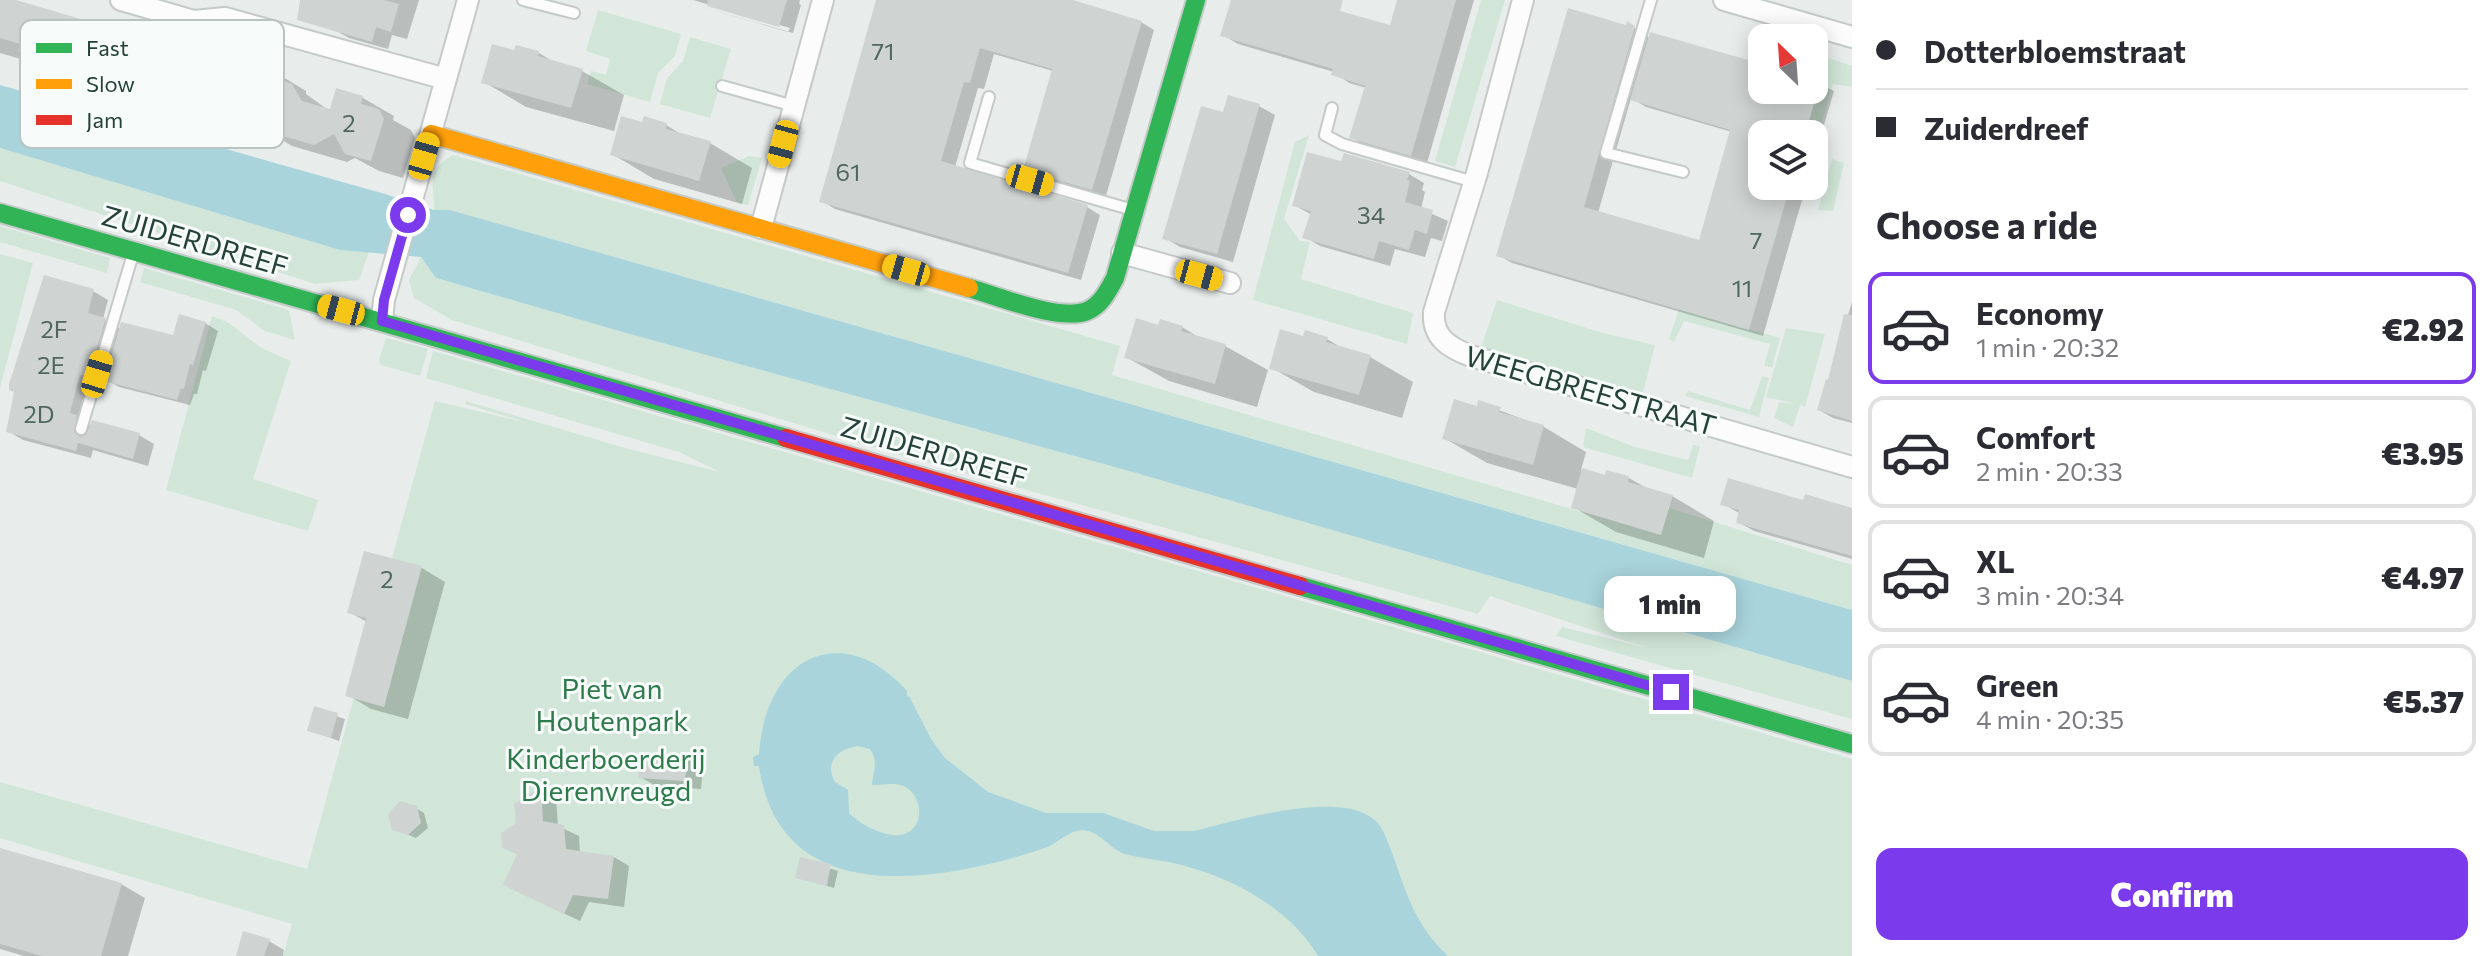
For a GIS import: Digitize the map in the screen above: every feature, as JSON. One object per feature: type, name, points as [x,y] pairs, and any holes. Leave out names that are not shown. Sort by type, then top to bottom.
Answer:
[{"type":"street","points":[[121,0],[191,20]]},
{"type":"street","points":[[382,321],[384,300],[468,0]]},
{"type":"street","points":[[761,228],[823,0]]},
{"type":"street","points":[[431,134],[1042,309],[1072,314],[1090,311],[1103,301],[1115,278],[1196,0]]},
{"type":"street","name":"WEEGBREESTRAAT","points":[[1523,0],[1474,182],[1434,312],[1436,328],[1445,344],[1471,356],[1852,467]]},
{"type":"street","points":[[1729,1],[1852,37]]},
{"type":"street","points":[[197,20],[228,9],[262,20]]},
{"type":"street","points":[[284,27],[446,79]]},
{"type":"street","name":"ZUIDERDREEF","points":[[0,213],[1852,744]]},
{"type":"street","points":[[1122,253],[1230,283]]},
{"type":"lane","points":[[523,0],[574,13]]},
{"type":"lane","points":[[1651,0],[1606,153],[1683,172]]},
{"type":"lane","points":[[722,86],[794,106]]},
{"type":"lane","points":[[989,97],[970,163],[1134,210]]},
{"type":"lane","points":[[1332,108],[1325,135],[1474,182]]},
{"type":"lane","points":[[81,429],[133,251]]},
{"type":"green space","points":[[1481,0],[1505,0],[1455,167],[1435,161]]},
{"type":"green space","points":[[598,10],[681,34],[675,56],[658,73],[650,102],[587,84],[591,71],[606,75],[610,59],[586,51]]},
{"type":"green space","points":[[690,37],[731,49],[710,118],[660,104],[667,78],[683,61]]},
{"type":"green space","points":[[1828,58],[1852,66],[1852,87],[1833,84],[1828,101]]},
{"type":"green space","points":[[1814,104],[1827,104],[1822,120],[1809,120]]},
{"type":"green space","points":[[1309,135],[1284,219],[1300,241],[1310,242],[1301,279],[1413,313],[1407,344],[1253,300],[1295,142]]},
{"type":"green space","points":[[0,148],[340,250],[369,252],[359,280],[315,284],[0,181]]},
{"type":"green space","points":[[453,155],[1120,346],[1112,375],[1661,535],[1669,508],[1852,565],[1852,610],[450,210],[434,210],[435,172]]},
{"type":"green space","points":[[749,156],[762,158],[748,205],[737,203],[721,168]]},
{"type":"green space","points":[[1832,159],[1844,163],[1833,211],[1818,210],[1821,200],[1828,200],[1828,174]]},
{"type":"green space","points":[[0,226],[110,258],[107,273],[0,242]]},
{"type":"green space","points":[[0,254],[33,263],[0,388]]},
{"type":"green space","points":[[421,257],[436,278],[1122,469],[1852,681],[1852,719],[1556,636],[1562,627],[1647,648],[1490,596],[1478,614],[896,454],[452,320],[414,298],[409,280]]},
{"type":"green space","points":[[144,268],[289,310],[295,340],[265,331],[236,310],[140,282]]},
{"type":"green space","points":[[1497,300],[1603,333],[1655,345],[1643,393],[1481,347]]},
{"type":"green space","points":[[1679,309],[1780,338],[1772,368],[1764,365],[1770,344],[1684,321],[1674,342],[1669,339]]},
{"type":"green space","points":[[212,316],[229,323],[261,348],[291,361],[253,479],[318,500],[308,531],[166,490]]},
{"type":"green space","points":[[1786,328],[1825,334],[1805,407],[1800,405],[1793,427],[1774,418],[1779,402],[1796,404],[1766,397]]},
{"type":"green space","points":[[386,338],[428,349],[420,376],[381,365],[379,360]]},
{"type":"green space","name":"Piet van Houtenpark","points":[[433,351],[1852,759],[1852,956],[283,956],[292,924],[0,838],[0,782],[307,869],[435,401],[528,423],[465,404],[466,401],[625,448],[720,472],[679,452],[426,378]]},
{"type":"green space","points":[[1762,376],[1769,378],[1759,417],[1685,396],[1688,391],[1750,410]]},
{"type":"green space","points":[[1586,428],[1635,447],[1688,460],[1693,445],[1700,446],[1692,478],[1583,447]]},
{"type":"water","points":[[0,85],[20,91],[20,148],[223,148],[434,210],[450,210],[1852,610],[1852,681],[1122,469],[436,278],[421,257],[340,250],[0,148]]},
{"type":"water","points":[[836,653],[857,656],[884,670],[907,691],[907,697],[945,758],[988,792],[1046,813],[1103,813],[1154,831],[1194,831],[1266,814],[1325,807],[1351,809],[1371,817],[1384,833],[1415,913],[1448,956],[1318,956],[1293,924],[1242,888],[1185,866],[1125,854],[1094,833],[1083,830],[1073,832],[1045,848],[1016,857],[937,874],[897,876],[858,873],[823,862],[793,841],[771,810],[759,766],[754,766],[753,757],[759,754],[765,719],[779,687],[802,663]],"holes":[[[857,746],[870,749],[875,763],[872,785],[904,786],[914,795],[919,816],[913,829],[907,833],[893,835],[860,822],[849,813],[848,790],[835,782],[831,768],[838,754]]]},
{"type":"building","points":[[0,0],[16,0],[84,20],[20,20],[20,44],[0,38]]},
{"type":"building","points":[[300,0],[384,0],[399,4],[391,32],[376,27],[372,42],[297,20]]},
{"type":"building","points":[[708,0],[787,0],[779,27],[707,6]]},
{"type":"building","points":[[876,0],[1073,0],[1142,21],[1092,190],[1023,170],[1052,69],[980,48],[970,83],[964,82],[941,161],[1088,205],[1068,273],[819,202]]},
{"type":"building","points":[[1231,0],[1343,0],[1340,11],[1390,25],[1397,0],[1456,0],[1411,156],[1349,138],[1365,86],[1331,75],[1333,69],[1220,36]]},
{"type":"building","points":[[1568,8],[1626,25],[1627,21],[1635,26],[1584,207],[1699,240],[1730,130],[1630,100],[1650,32],[1748,60],[1748,104],[1814,104],[1809,120],[1748,120],[1748,200],[1786,200],[1749,330],[1496,256]]},
{"type":"building","points":[[492,44],[514,50],[516,45],[539,51],[538,56],[583,69],[571,108],[481,83]]},
{"type":"building","points":[[284,81],[292,84],[302,101],[330,109],[336,88],[363,96],[361,104],[379,109],[384,119],[371,161],[345,154],[334,134],[314,145],[284,136]]},
{"type":"building","points":[[1228,95],[1260,104],[1217,254],[1162,239],[1201,106],[1223,112]]},
{"type":"building","points":[[621,116],[642,122],[644,116],[667,123],[666,129],[711,141],[699,181],[610,155]]},
{"type":"building","points":[[1307,152],[1341,161],[1344,153],[1410,172],[1405,202],[1433,210],[1427,234],[1415,230],[1409,250],[1379,241],[1374,259],[1302,238],[1311,211],[1292,206]]},
{"type":"building","points":[[44,275],[94,289],[88,313],[106,318],[88,377],[80,375],[70,413],[77,415],[74,432],[80,437],[86,435],[92,420],[140,433],[133,459],[78,443],[76,451],[6,432],[14,392],[9,390],[9,384]]},
{"type":"building","points":[[179,314],[206,322],[193,365],[190,364],[184,389],[181,388],[177,400],[104,381],[121,322],[173,335]]},
{"type":"building","points":[[1844,314],[1852,315],[1852,421],[1817,410],[1828,380]]},
{"type":"building","points":[[1136,318],[1158,325],[1160,319],[1183,326],[1181,331],[1226,344],[1215,384],[1124,358]]},
{"type":"building","points":[[1280,329],[1303,336],[1305,330],[1328,337],[1326,342],[1371,355],[1359,395],[1269,369]]},
{"type":"building","points":[[1454,399],[1477,406],[1478,400],[1501,407],[1499,412],[1544,425],[1533,465],[1442,439]]},
{"type":"building","points":[[1582,468],[1605,475],[1606,470],[1629,476],[1628,482],[1673,495],[1661,535],[1571,508]]},
{"type":"building","points":[[1728,478],[1803,500],[1805,494],[1852,508],[1852,556],[1736,523],[1739,510],[1720,505]]},
{"type":"building","points":[[364,551],[422,566],[384,707],[345,696],[366,618],[347,613]]},
{"type":"building","points":[[314,706],[338,713],[331,738],[307,731]]},
{"type":"building","points":[[640,752],[688,756],[685,781],[638,778]]},
{"type":"building","points":[[541,787],[543,821],[564,825],[566,849],[614,856],[608,899],[573,895],[564,914],[503,885],[517,854],[502,848],[501,833],[516,823],[514,804]]},
{"type":"building","points":[[400,801],[417,806],[421,823],[408,835],[392,830],[388,814]]},
{"type":"building","points":[[0,848],[122,883],[101,956],[42,956],[0,944]]},
{"type":"building","points":[[800,857],[831,864],[827,886],[795,878]]},
{"type":"building","points":[[243,931],[270,939],[264,956],[236,956]]},
{"type":"traffic: fast","points":[[969,288],[1028,307],[1061,313],[1087,311],[1104,297],[1115,278],[1196,0]]},
{"type":"traffic: fast","points":[[0,213],[786,438]]},
{"type":"traffic: fast","points":[[1300,586],[1852,744]]},
{"type":"traffic: slow","points":[[431,134],[969,288]]},
{"type":"traffic: jam","points":[[786,438],[1300,586]]},
{"type":"route","points":[[408,215],[384,300],[382,321],[1671,692]]},
{"type":"park label","name":"Kinderboerderij Dierenvreugd","points":[[606,774]]}]
